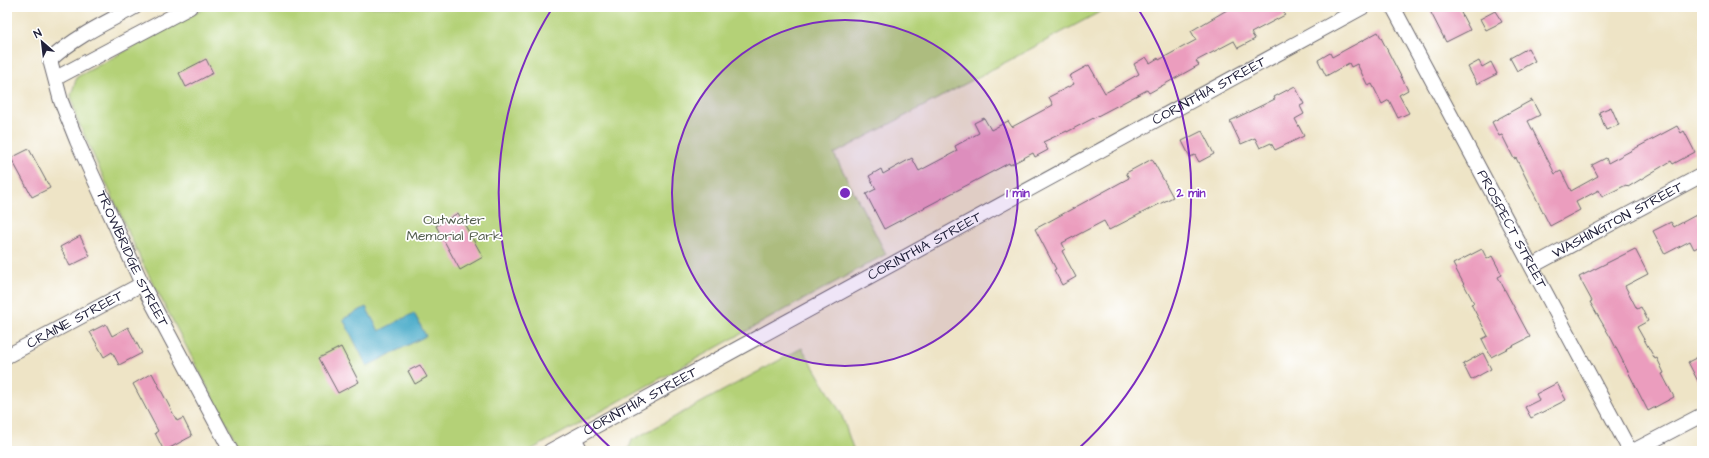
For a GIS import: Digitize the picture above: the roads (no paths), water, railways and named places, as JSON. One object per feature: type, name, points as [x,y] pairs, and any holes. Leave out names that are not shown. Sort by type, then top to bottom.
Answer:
[{"type":"street","name":"TROWBRIDGE STREET","points":[[135,7],[86,33],[66,46],[50,60],[56,78],[61,102],[77,141],[142,284],[231,451]]},
{"type":"street","points":[[56,78],[190,7]]},
{"type":"street","name":"CORINTHIA STREET","points":[[550,451],[1363,7]]},
{"type":"street","name":"PROSPECT STREET","points":[[1393,7],[1630,451]]},
{"type":"street","name":"WASHINGTON STREET","points":[[1532,266],[1702,175]]},
{"type":"street","name":"CRAINE STREET","points":[[7,356],[142,284]]},
{"type":"street","points":[[1633,451],[1702,415]]},
{"type":"street","points":[[574,438],[581,451]]},
{"type":"water","points":[[366,307],[379,331],[414,313],[426,336],[367,366],[343,319]]},
{"type":"park label","name":"Outwater Memorial Park","points":[[454,228]]}]
